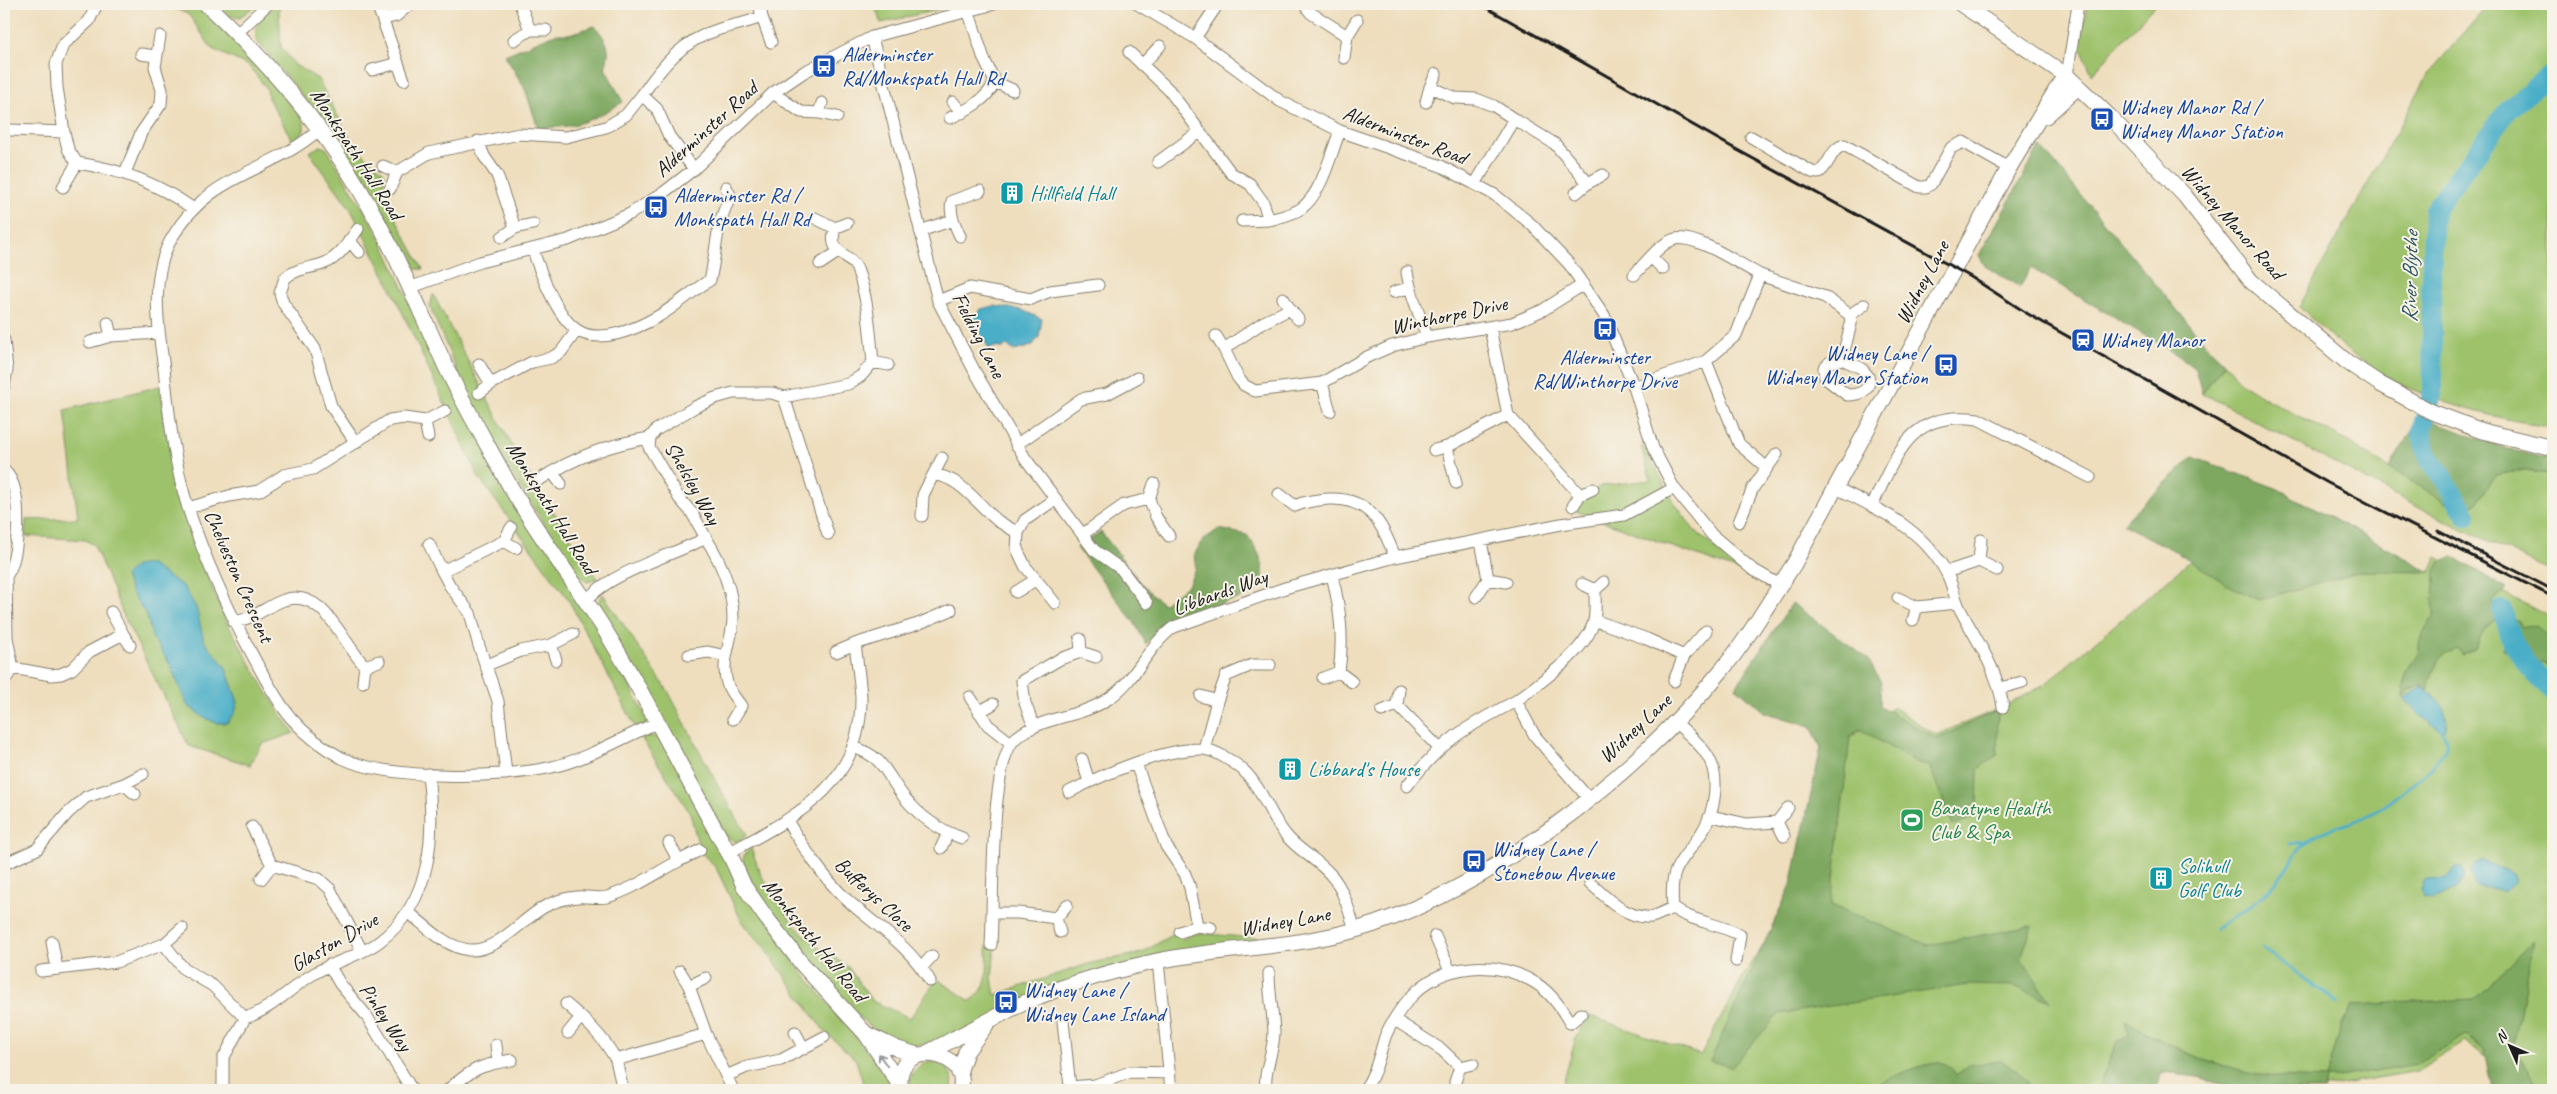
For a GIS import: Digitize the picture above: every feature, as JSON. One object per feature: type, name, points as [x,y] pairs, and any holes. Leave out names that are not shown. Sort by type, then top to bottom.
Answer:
[{"type":"street","points":[[97,4],[89,21],[68,40],[59,52],[56,64],[57,87],[68,149],[77,163],[125,173],[168,191],[192,208]]},
{"type":"street","name":"Monkspath Hall Road","points":[[206,4],[237,33],[289,90],[320,129],[368,204],[412,287],[446,368],[507,481],[551,552],[586,602],[659,726],[731,857],[744,886],[781,938],[866,1034],[901,1087]]},
{"type":"street","points":[[237,33],[268,4]]},
{"type":"street","points":[[377,4],[404,80]]},
{"type":"street","points":[[384,20],[405,10],[410,4]]},
{"type":"street","points":[[520,4],[530,30]]},
{"type":"street","points":[[759,4],[771,42]]},
{"type":"street","name":"Alderminster Road","points":[[412,287],[480,262],[568,240],[630,214],[663,193],[694,169],[772,93],[804,72],[872,37],[994,4]]},
{"type":"street","name":"Alderminster Road","points":[[1137,4],[1195,38],[1280,101],[1340,131],[1441,166],[1495,195],[1531,224],[1553,245],[1584,284],[1604,315],[1634,387],[1654,448],[1674,488],[1712,535],[1752,569],[1780,585]]},
{"type":"street","points":[[1195,38],[1218,4]]},
{"type":"street","points":[[1304,4],[1312,13],[1346,36]]},
{"type":"street","name":"Widney Manor Road","points":[[1961,4],[2073,81],[2185,196],[2251,281],[2348,362],[2432,412],[2482,431],[2553,448]]},
{"type":"street","points":[[2073,81],[2078,4]]},
{"type":"street","points":[[968,10],[984,59],[995,82],[1013,90]]},
{"type":"street","points":[[390,190],[397,172],[429,153],[478,141],[519,134],[566,137],[606,127],[626,115],[663,65],[681,48],[718,30],[739,26],[762,17]]},
{"type":"street","points":[[1344,58],[1346,36],[1357,20]]},
{"type":"street","points":[[514,40],[530,30],[546,30]]},
{"type":"street","points":[[125,173],[141,133],[161,104],[162,90],[155,68],[155,56],[160,36]]},
{"type":"street","name":"Fielding Lane","points":[[872,37],[938,301],[1016,445],[1084,534],[1094,550],[1122,569],[1147,603]]},
{"type":"street","points":[[1142,65],[1160,46]]},
{"type":"street","points":[[1129,52],[1169,90],[1231,174],[1250,184],[1263,202],[1268,220]]},
{"type":"street","points":[[141,54],[155,56]]},
{"type":"street","points":[[372,70],[398,63]]},
{"type":"street","points":[[2054,67],[2056,90]]},
{"type":"street","points":[[1426,102],[1436,74]]},
{"type":"street","name":"Widney Lane","points":[[922,1054],[1028,1001],[1073,984],[1158,961],[1301,943],[1356,930],[1403,913],[1479,876],[1589,799],[1675,722],[1721,671],[1780,585],[1794,564],[1836,488],[2009,168],[2037,125],[2056,90],[2073,81]]},
{"type":"street","name":"Widney Lane","points":[[2037,125],[2073,81]]},
{"type":"street","points":[[950,118],[962,113],[990,92],[995,82]]},
{"type":"street","points":[[1430,87],[1455,98],[1476,100],[1494,106],[1555,144],[1588,183]]},
{"type":"street","points":[[772,93],[801,112],[820,108],[837,117]]},
{"type":"street","points":[[642,95],[657,109],[669,136],[694,169]]},
{"type":"street","points":[[954,102],[962,113]]},
{"type":"street","points":[[1475,184],[1514,120]]},
{"type":"street","name":"Chelveston Crescent","points":[[320,129],[286,153],[233,178],[192,208],[172,238],[159,276],[159,333],[172,434],[188,508],[234,622],[271,688],[292,718],[315,741],[343,758],[374,769],[428,774],[506,774],[553,767],[608,746],[652,725],[659,726]]},
{"type":"street","points":[[10,130],[64,132]]},
{"type":"street","points":[[1242,221],[1268,220],[1292,214],[1310,200],[1320,182],[1340,131]]},
{"type":"street","points":[[1158,162],[1199,132]]},
{"type":"street","points":[[1752,137],[1812,172],[1818,173],[1823,170],[1834,151],[1844,145],[1919,187],[1926,187],[1930,184],[1951,148],[1962,142],[2009,168]]},
{"type":"street","points":[[478,141],[484,156],[497,175],[515,228]]},
{"type":"street","points":[[63,187],[77,163]]},
{"type":"street","points":[[383,166],[397,172]]},
{"type":"street","points":[[1576,193],[1602,175]]},
{"type":"street","points":[[960,236],[950,208],[952,201],[980,191]]},
{"type":"street","points":[[532,250],[544,285],[577,330],[591,335],[624,332],[658,317],[715,282],[718,228],[728,192],[743,197]]},
{"type":"street","points":[[815,218],[835,228],[847,223]]},
{"type":"street","points":[[920,232],[953,220]]},
{"type":"street","points":[[502,237],[515,228],[533,224]]},
{"type":"street","points":[[835,228],[834,245],[838,252],[856,267],[870,327],[874,362],[888,365]]},
{"type":"street","points":[[356,443],[331,406],[315,349],[291,318],[280,294],[285,278],[292,272],[303,267],[325,264],[335,258],[358,229]]},
{"type":"street","points":[[1634,275],[1651,258],[1675,239],[1694,241],[1760,275],[1825,297],[1850,315],[1851,324],[1842,359]]},
{"type":"street","points":[[349,240],[360,252]]},
{"type":"street","points":[[820,264],[838,252]]},
{"type":"street","points":[[1651,258],[1663,269]]},
{"type":"street","points":[[1407,272],[1409,288],[1418,308],[1427,337]]},
{"type":"street","points":[[1634,387],[1706,361],[1736,335],[1760,275]]},
{"type":"street","name":"Winthorpe Drive","points":[[1216,336],[1238,378],[1244,385],[1255,390],[1322,383],[1375,353],[1392,346],[1427,337],[1512,323],[1543,310],[1584,284]]},
{"type":"street","points":[[938,301],[970,288],[1031,299],[1050,291],[1098,286]]},
{"type":"street","points":[[1394,292],[1409,288]]},
{"type":"street","points":[[1283,298],[1298,319]]},
{"type":"street","points":[[1850,315],[1864,305]]},
{"type":"street","points":[[1224,349],[1262,323],[1290,309]]},
{"type":"street","points":[[108,323],[111,336]]},
{"type":"street","points":[[1490,328],[1508,415],[1580,495]]},
{"type":"street","points":[[479,393],[491,384],[532,362],[556,355],[577,330]]},
{"type":"street","points":[[90,342],[111,336],[159,333]]},
{"type":"street","points":[[4,340],[7,370],[4,386]]},
{"type":"street","points":[[1706,361],[1739,444],[1767,468]]},
{"type":"street","name":"Shelsley Way","points":[[586,602],[597,590],[631,570],[685,549],[706,538],[669,482],[649,447],[650,438],[656,430],[695,407],[733,392],[772,393],[784,397],[848,384],[861,376],[874,362]]},
{"type":"street","points":[[479,364],[491,384]]},
{"type":"street","points":[[1016,445],[1081,399],[1118,396],[1137,378]]},
{"type":"street","points":[[1322,383],[1330,411]]},
{"type":"street","points":[[784,397],[815,516],[828,534]]},
{"type":"street","points":[[188,508],[229,496],[259,491],[284,475],[313,469],[390,420],[404,418],[425,421],[445,412]]},
{"type":"street","points":[[1434,450],[1447,447],[1508,415]]},
{"type":"street","points":[[1872,506],[1907,440],[1918,430],[1944,418],[1962,417],[1978,419],[2068,471],[2090,477]]},
{"type":"street","points":[[425,421],[428,437]]},
{"type":"street","points":[[539,480],[580,456],[632,440],[650,438]]},
{"type":"street","points":[[1447,447],[1456,482]]},
{"type":"street","points":[[1739,522],[1742,500],[1777,454]]},
{"type":"street","points":[[922,516],[923,495],[942,458]]},
{"type":"street","points":[[4,470],[12,480],[17,511],[14,562],[12,569],[5,577],[7,638],[13,668],[4,681]]},
{"type":"street","points":[[552,472],[561,484]]},
{"type":"street","points":[[933,475],[941,475],[960,486],[998,521],[1018,533]]},
{"type":"street","points":[[1154,484],[1149,499],[1156,517],[1169,536]]},
{"type":"street","name":"Libbards Way","points":[[1011,742],[1034,727],[1092,709],[1110,698],[1142,665],[1151,648],[1164,634],[1174,627],[1285,588],[1394,557],[1561,524],[1624,515],[1674,488]]},
{"type":"street","points":[[1836,488],[1872,506],[1916,534],[1930,548],[1946,572],[1957,603],[1990,660],[2001,688],[2003,707]]},
{"type":"street","points":[[1572,506],[1580,495],[1593,489]]},
{"type":"street","points":[[1279,494],[1295,511],[1314,500],[1337,499],[1360,504],[1376,518],[1385,531],[1394,557]]},
{"type":"street","points":[[1055,603],[1035,580],[1017,549],[1018,533],[1025,520],[1056,499]]},
{"type":"street","points":[[1084,534],[1124,505],[1149,499]]},
{"type":"street","points":[[442,571],[504,541],[511,528]]},
{"type":"street","points":[[706,538],[727,578],[734,616],[733,633],[726,656],[727,684],[741,706]]},
{"type":"street","points":[[1978,561],[1982,540]]},
{"type":"street","points":[[504,541],[516,548]]},
{"type":"street","points":[[1476,597],[1488,579],[1480,541]]},
{"type":"street","points":[[429,544],[450,586],[470,613],[498,701],[506,774]]},
{"type":"street","points":[[1946,572],[1978,561],[1997,570]]},
{"type":"street","points":[[1332,575],[1342,632],[1339,672]]},
{"type":"street","points":[[1488,579],[1506,582]]},
{"type":"street","points":[[1016,592],[1035,580]]},
{"type":"street","points":[[1407,786],[1439,748],[1459,731],[1516,701],[1576,650],[1589,632],[1594,620],[1599,586],[1582,584]]},
{"type":"street","points":[[234,622],[251,619],[285,600],[303,598],[318,604],[353,653],[365,666],[363,682]]},
{"type":"street","points":[[1898,598],[1917,607],[1957,603]]},
{"type":"street","points":[[1913,620],[1917,607]]},
{"type":"street","points":[[836,652],[854,644],[918,624],[950,610]]},
{"type":"street","points":[[111,612],[130,645]]},
{"type":"street","points":[[1594,620],[1647,639],[1684,656]]},
{"type":"street","points":[[1674,681],[1684,656],[1706,630]]},
{"type":"street","points":[[13,668],[52,676],[61,674],[72,669],[90,652],[122,634]]},
{"type":"street","points":[[487,665],[521,651],[551,645],[574,634]]},
{"type":"street","points":[[1080,639],[1081,652]]},
{"type":"street","points":[[731,857],[734,850],[787,821],[824,793],[840,774],[854,747],[861,697],[854,644]]},
{"type":"street","points":[[551,645],[556,660]]},
{"type":"street","points":[[689,655],[708,652],[726,656]]},
{"type":"street","points":[[1034,727],[1025,703],[1022,681],[1060,659],[1081,652],[1096,657]]},
{"type":"street","points":[[365,666],[379,661]]},
{"type":"street","points":[[1204,749],[1222,686],[1231,672],[1252,665],[1270,665]]},
{"type":"street","points":[[1323,678],[1339,672]]},
{"type":"street","points":[[1339,672],[1352,682]]},
{"type":"street","points":[[2001,688],[2022,682]]},
{"type":"street","points":[[1397,705],[1399,690]]},
{"type":"street","points":[[1201,696],[1217,701]]},
{"type":"street","points":[[970,697],[988,725],[1011,742],[999,783],[991,945]]},
{"type":"street","points":[[733,719],[741,706],[751,700]]},
{"type":"street","points":[[1516,701],[1535,736],[1589,799]]},
{"type":"street","points":[[978,712],[993,704]]},
{"type":"street","points":[[1397,705],[1439,748]]},
{"type":"street","points":[[1382,711],[1397,705]]},
{"type":"street","points":[[1673,908],[1673,876],[1680,859],[1702,832],[1711,816],[1715,777],[1708,756],[1691,736],[1675,722]]},
{"type":"street","points":[[854,747],[879,759],[904,797],[928,820],[948,833],[962,838]]},
{"type":"street","points":[[1069,792],[1089,782],[1161,754],[1204,749],[1242,769],[1253,781],[1284,833],[1295,846],[1331,874],[1342,892],[1356,930]]},
{"type":"street","points":[[1082,759],[1089,782]]},
{"type":"street","points":[[1136,764],[1166,846],[1185,874],[1190,888],[1197,926]]},
{"type":"street","points":[[4,864],[37,848],[67,814],[86,797],[124,784],[143,774]]},
{"type":"street","name":"Glaston Drive","points":[[245,1018],[259,1014],[299,983],[379,942],[408,912],[419,893],[428,868],[430,838],[428,774]]},
{"type":"street","points":[[124,784],[135,794]]},
{"type":"street","points":[[1711,816],[1747,824],[1777,822],[1788,808]]},
{"type":"street","name":"Bufferys Close","points":[[787,821],[826,876],[846,898],[898,940],[922,967],[930,981]]},
{"type":"street","points":[[1777,822],[1784,836]]},
{"type":"street","points":[[252,827],[272,865],[319,879],[330,889],[362,951]]},
{"type":"street","points":[[941,848],[948,833]]},
{"type":"street","points":[[669,843],[679,861]]},
{"type":"street","points":[[408,912],[450,945],[470,950],[484,948],[494,945],[520,922],[545,907],[576,897],[604,897],[621,892],[700,850]]},
{"type":"street","points":[[261,879],[272,865]]},
{"type":"street","points":[[1590,883],[1605,897],[1632,915],[1652,917],[1673,908]]},
{"type":"street","points":[[1596,905],[1605,897]]},
{"type":"street","points":[[1056,918],[1067,905]]},
{"type":"street","points":[[1673,908],[1683,915],[1726,928],[1740,935]]},
{"type":"street","points":[[993,913],[1018,913],[1056,918]]},
{"type":"street","points":[[1056,918],[1060,932]]},
{"type":"street","points":[[1180,932],[1197,926],[1211,928]]},
{"type":"street","points":[[1736,961],[1740,935],[1749,927]]},
{"type":"street","points":[[41,971],[116,962],[164,944],[182,928]]},
{"type":"street","points":[[1435,936],[1450,971]]},
{"type":"street","points":[[52,942],[57,969]]},
{"type":"street","points":[[164,944],[184,969],[213,986],[245,1018],[223,1059],[223,1090]]},
{"type":"street","points":[[922,967],[932,956]]},
{"type":"street","points":[[1158,961],[1171,1090]]},
{"type":"street","name":"Pinley Way","points":[[329,966],[340,984],[366,1015],[412,1090]]},
{"type":"street","points":[[1364,1090],[1373,1078],[1386,1035],[1412,995],[1450,971],[1499,968],[1533,981],[1548,994],[1561,1008],[1566,1027],[1580,1014]]},
{"type":"street","points":[[680,971],[689,986],[706,1034],[732,1090]]},
{"type":"street","points":[[1266,1090],[1264,1079],[1272,1051],[1274,1032],[1268,973]]},
{"type":"street","points":[[689,986],[706,978]]},
{"type":"street","points":[[566,1004],[607,1042],[616,1060],[622,1090]]},
{"type":"street","points":[[568,1033],[581,1017]]},
{"type":"street","points":[[1395,1020],[1442,1050],[1460,1068]]},
{"type":"street","points":[[1063,1021],[1070,1089],[1095,1085],[1130,1072],[1170,1073]]},
{"type":"street","name":"Widney Lane","points":[[961,1085],[966,1052],[988,1022]]},
{"type":"street","points":[[794,1032],[804,1049]]},
{"type":"street","points":[[616,1060],[706,1034]]},
{"type":"street","name":"Monkspath Hall Road","points":[[866,1034],[922,1054],[947,1059],[961,1085]]},
{"type":"street","points":[[726,1076],[747,1067],[781,1060],[824,1037]]},
{"type":"street","points":[[496,1045],[498,1062]]},
{"type":"street","points":[[901,1087],[904,1068],[922,1054]]},
{"type":"street","points":[[448,1090],[476,1068],[512,1060]]},
{"type":"street","points":[[1460,1068],[1473,1064]]},
{"type":"street","points":[[1455,1082],[1460,1068]]},
{"type":"green space","points":[[167,4],[200,5],[246,50],[304,118],[304,131],[293,141],[268,98],[267,89],[249,66],[212,49],[189,15]]},
{"type":"green space","points":[[217,4],[258,4],[240,17],[229,16]]},
{"type":"green space","points":[[277,4],[284,4],[279,9],[281,47],[295,65],[318,79],[354,146],[384,172],[385,192],[391,210],[423,269],[416,269],[409,262],[387,218],[336,137],[256,40],[256,28],[260,20]]},
{"type":"green space","points":[[874,4],[963,4],[881,23]]},
{"type":"green space","points":[[2087,4],[2156,4],[2092,74],[2080,46]]},
{"type":"green space","points":[[2489,4],[2553,4],[2553,428],[2479,412],[2431,397],[2408,387],[2385,376],[2354,356],[2299,307],[2429,73]]},
{"type":"green space","points":[[595,26],[607,45],[608,55],[605,68],[623,102],[583,122],[563,127],[538,128],[525,89],[505,55],[555,34],[569,34]]},
{"type":"green space","points":[[321,146],[327,149],[378,233],[420,324],[611,650],[648,720],[646,725],[637,730],[568,599],[479,478],[392,290],[350,208],[309,152]]},
{"type":"green space","points":[[2040,146],[2208,347],[2225,363],[2202,393],[2195,369],[2176,354],[2031,268],[2020,287],[1985,266],[1979,255]]},
{"type":"green space","points":[[433,294],[519,459],[598,579],[587,582],[577,575],[503,460],[464,387],[430,307]]},
{"type":"green space","points":[[2225,363],[2241,383],[2268,400],[2347,441],[2389,468],[2478,502],[2495,475],[2524,470],[2553,475],[2553,572],[2427,512],[2202,393]]},
{"type":"green space","points":[[160,386],[178,493],[194,543],[225,619],[268,694],[294,733],[262,744],[250,765],[189,746],[125,619],[94,545],[85,540],[25,536],[26,520],[78,518],[65,410]]},
{"type":"green space","points":[[2421,416],[2502,447],[2553,459],[2553,475],[2524,470],[2495,475],[2478,502],[2461,511],[2389,468]]},
{"type":"green space","points":[[1641,446],[1646,449],[1672,499],[1694,530],[1744,573],[1573,510],[1600,486],[1651,480]]},
{"type":"green space","points":[[2193,457],[2276,488],[2431,572],[2361,571],[2258,600],[2226,584],[2179,553],[2122,524]]},
{"type":"green space","points":[[2276,488],[2430,572],[2437,557],[2553,619],[2553,1090],[2501,1090],[2489,1062],[2480,1052],[2465,1042],[2418,1071],[2308,1090],[2157,1061],[2110,1090],[1561,1090],[1576,1038],[1590,1016],[1701,1055],[1742,978],[1798,893],[1828,753],[1893,707],[1936,735],[2003,707],[2044,685]]},
{"type":"green space","points":[[1219,529],[1247,535],[1252,542],[1262,564],[1262,580],[1259,587],[1253,594],[1210,607],[1168,626],[1146,644],[1134,622],[1077,548],[1101,532],[1144,587],[1163,604],[1188,585],[1196,568],[1194,555],[1203,540]]},
{"type":"green space","points":[[2453,556],[2506,589],[2493,602],[2494,609],[2501,616],[2485,627],[2475,649],[2462,654],[2457,649],[2444,656],[2436,664],[2428,689],[2420,686],[2408,691],[2403,697],[2406,672],[2419,651],[2419,643],[2429,620],[2434,617],[2435,571],[2439,563]]},
{"type":"green space","points":[[603,594],[668,691],[716,782],[747,835],[737,842],[728,839],[598,607],[599,600]]},
{"type":"green space","points":[[1792,603],[1868,659],[1881,683],[1880,706],[1937,739],[1998,710],[1997,755],[1978,769],[1977,815],[1953,826],[1929,765],[1914,762],[1860,729],[1850,737],[1831,905],[1928,945],[2032,926],[2021,958],[2050,1001],[2014,986],[1967,985],[1779,1014],[1731,1067],[1710,1061],[1791,885],[1821,748],[1811,726],[1764,712],[1736,687]]},
{"type":"green space","points":[[2512,617],[2519,621],[2522,627],[2532,625],[2553,638],[2553,666],[2539,663],[2525,676],[2514,652],[2503,649],[2508,635],[2501,626]]},
{"type":"green space","points":[[646,736],[660,737],[794,962],[877,1063],[889,1082],[889,1090],[865,1090],[856,1060],[825,1032],[763,946],[743,924],[716,868],[700,851],[690,813],[642,739]]},
{"type":"green space","points":[[751,848],[761,875],[794,925],[817,946],[848,967],[872,1001],[910,1018],[937,979],[970,1001],[977,996],[985,984],[987,946],[995,947],[992,978],[995,995],[1091,963],[1142,953],[1176,932],[1183,939],[1195,933],[1281,940],[1156,958],[933,1043],[914,1045],[883,1036],[860,1018],[784,933],[742,865],[744,855]]},
{"type":"green space","points":[[2534,940],[2513,1048],[2528,1068],[2540,1090],[2492,1090],[2484,1050],[2466,1035],[2417,1064],[2326,1079],[2342,1024],[2353,1005],[2474,999]]},
{"type":"green space","points":[[2125,1020],[2176,1048],[2230,1068],[2268,1076],[2326,1079],[2324,1090],[2246,1090],[2198,1077],[2162,1073],[2154,1090],[2097,1090],[2116,1044],[2129,1034]]},
{"type":"green space","points":[[2001,1061],[2016,1070],[2028,1083],[2021,1090],[1995,1090],[1990,1086],[1978,1084],[1953,1090],[1876,1090],[1876,1085],[1881,1082],[1908,1071],[1936,1063],[1947,1065],[1956,1075],[1969,1065]]},
{"type":"green space","points":[[930,1062],[941,1065],[948,1070],[953,1084],[952,1090],[911,1090],[910,1080],[914,1072],[925,1063]]},
{"type":"water","points":[[994,306],[1022,310],[1042,319],[1039,337],[1032,346],[1014,351],[1007,345],[1001,349],[999,346],[989,349],[973,318],[981,309]]},
{"type":"water","points":[[149,564],[183,586],[196,607],[204,641],[225,666],[238,702],[235,713],[227,723],[216,723],[203,717],[187,705],[170,664],[153,639],[146,614],[131,592],[125,576],[135,566]]},
{"type":"water","points":[[2422,687],[2437,700],[2444,711],[2447,723],[2445,730],[2442,732],[2421,716],[2404,698]]},
{"type":"water","points":[[2483,861],[2513,874],[2515,883],[2505,892],[2489,887],[2476,886],[2471,872],[2476,864]]},
{"type":"water","points":[[2455,867],[2462,867],[2465,877],[2457,888],[2432,900],[2423,897],[2421,890],[2425,880],[2446,879]]},
{"type":"waterway","name":"River Blythe","points":[[2466,515],[2442,475],[2429,459],[2421,432],[2433,391],[2431,280],[2434,210],[2509,109],[2553,72]]},
{"type":"waterway","name":"River Blythe","points":[[2502,610],[2512,640],[2525,663],[2553,692]]},
{"type":"waterway","points":[[2215,929],[2261,897],[2279,878],[2308,841],[2315,836],[2376,811],[2423,775],[2442,754],[2446,746],[2446,738],[2443,731]]},
{"type":"waterway","points":[[2289,844],[2307,842]]},
{"type":"waterway","points":[[2263,949],[2338,1003]]},
{"type":"railway","points":[[1480,4],[1730,146],[1971,277],[2028,314],[2328,483],[2553,597]]},
{"type":"railway","points":[[2438,531],[2553,590]]},
{"type":"place","name":"Alderminster Rd/Monkspath Hall Rd","points":[[824,66]]},
{"type":"place","name":"Widney Manor Rd / Widney Manor Station","points":[[2102,119]]},
{"type":"place","name":"Hillfield Hall","points":[[1012,193]]},
{"type":"place","name":"Alderminster Rd / Monkspath Hall Rd","points":[[656,207]]},
{"type":"place","name":"Alderminster Rd/Winthorpe Drive","points":[[1605,329]]},
{"type":"place","name":"Widney Manor","points":[[2083,340]]},
{"type":"place","name":"Widney Lane / Widney Manor Station","points":[[1946,365]]},
{"type":"place","name":"Libbard's House","points":[[1290,769]]},
{"type":"place","name":"Banatyne Health Club & Spa","points":[[1912,820]]},
{"type":"place","name":"Widney Lane / Stonebow Avenue","points":[[1474,861]]},
{"type":"place","name":"Solihull Golf Club","points":[[2161,878]]},
{"type":"place","name":"Widney Lane / Widney Lane Island","points":[[1006,1002]]}]
